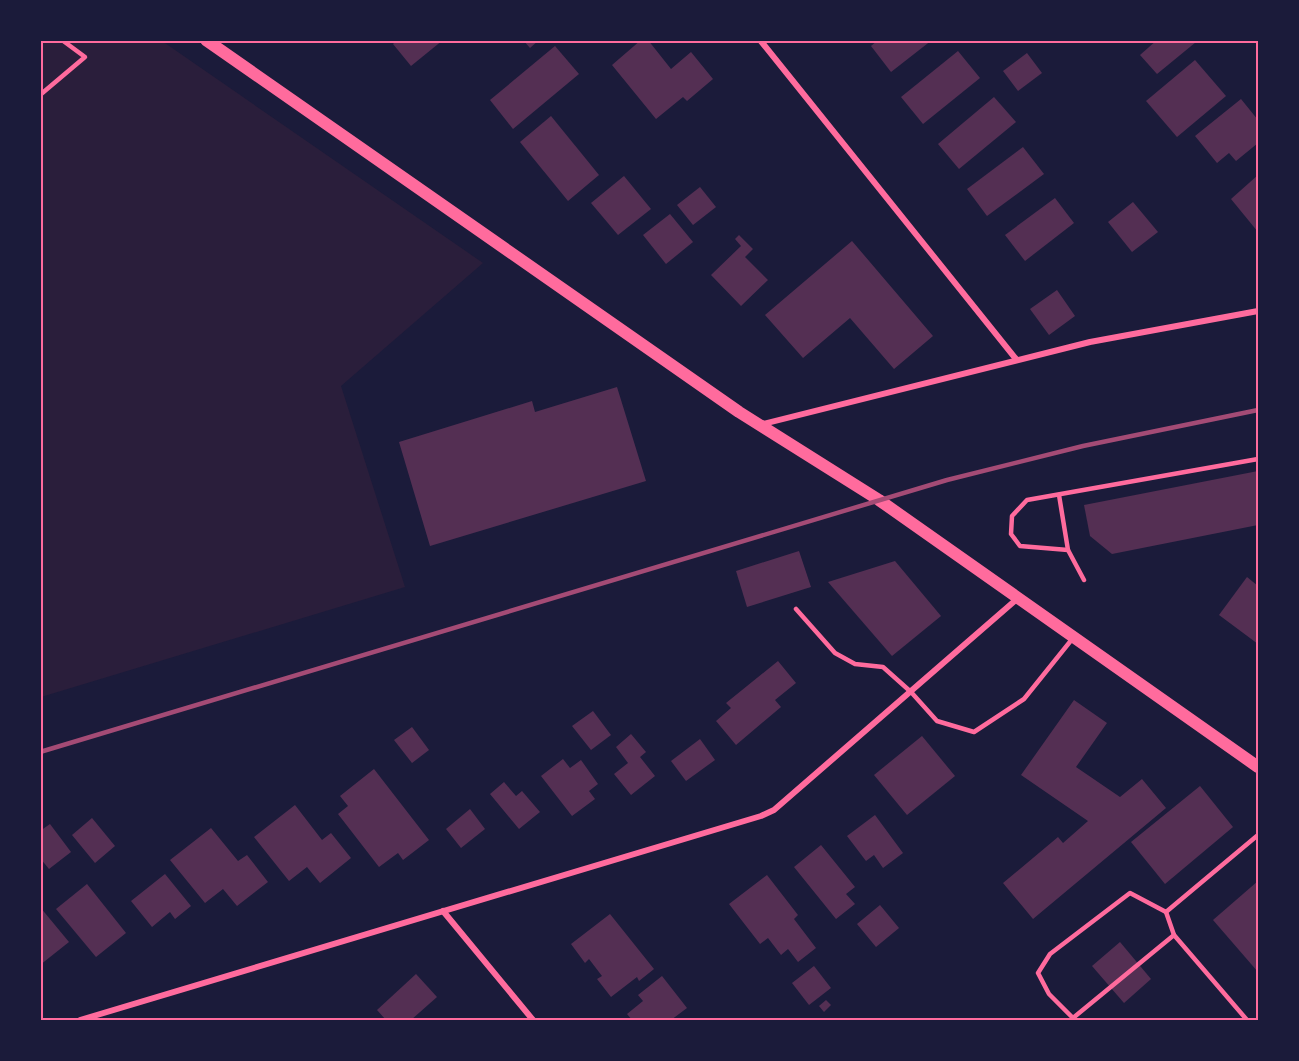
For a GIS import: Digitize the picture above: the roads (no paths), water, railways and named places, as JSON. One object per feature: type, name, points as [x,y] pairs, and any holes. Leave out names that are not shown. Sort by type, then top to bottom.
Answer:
[{"type":"main road","points":[[206,40],[759,424],[879,500],[1258,767]]},
{"type":"street","points":[[760,40],[1016,359]]},
{"type":"street","points":[[759,424],[1016,359],[1112,338],[1258,311]]},
{"type":"street","points":[[80,1020],[774,810],[1017,599]]},
{"type":"street","points":[[443,911],[532,1020]]},
{"type":"lane","points":[[40,95],[85,57],[62,40]]},
{"type":"lane","points":[[1068,550],[1020,546],[1011,534],[1012,516],[1027,500],[1258,459]]},
{"type":"lane","points":[[1059,495],[1068,550],[1084,580]]},
{"type":"lane","points":[[796,609],[836,653],[855,664],[883,668],[910,692],[937,722],[974,732],[1024,699],[1073,638]]},
{"type":"lane","points":[[1166,912],[1258,835]]},
{"type":"lane","points":[[1174,935],[1073,1018],[1048,994],[1038,973],[1050,954],[1130,893],[1166,912],[1174,935],[1247,1020]]},
{"type":"railway","points":[[40,752],[947,480],[1083,446],[1258,410]]}]
